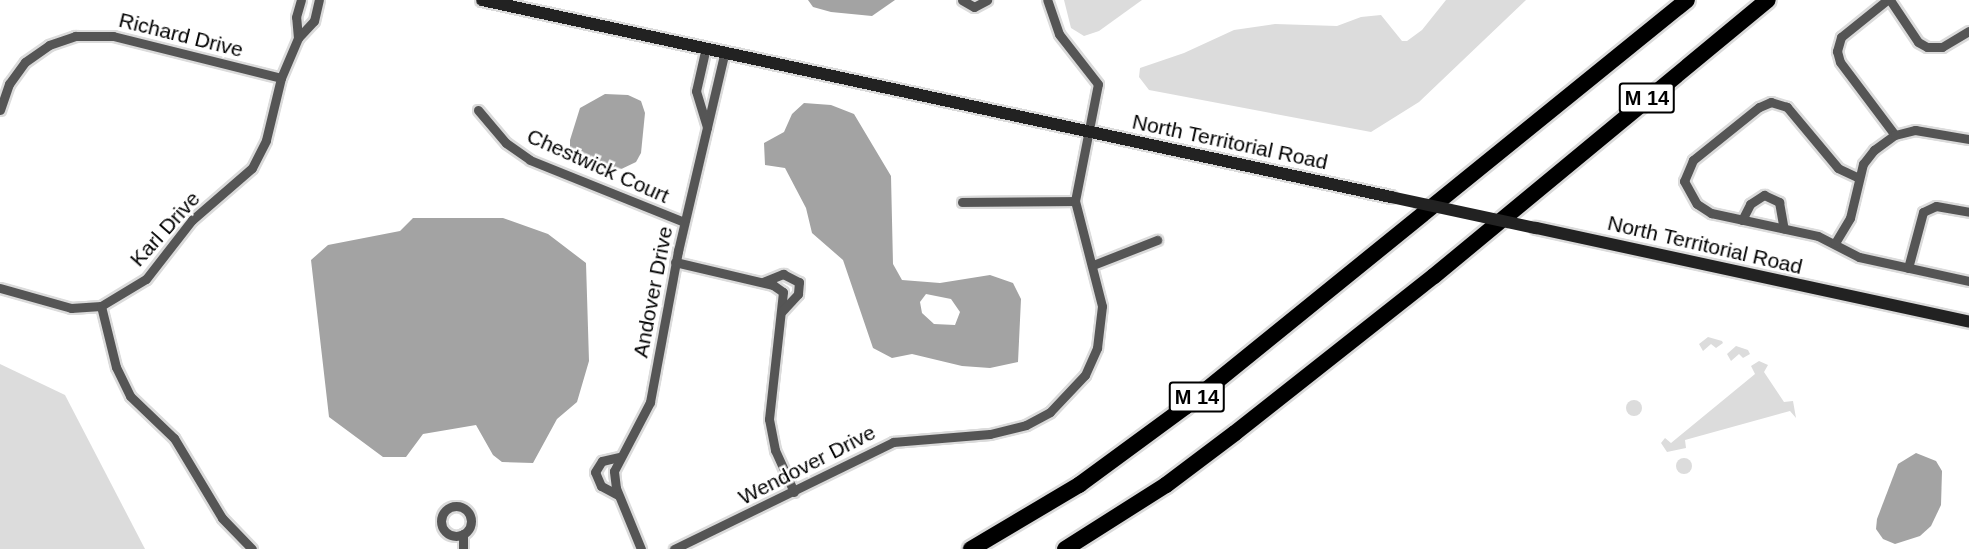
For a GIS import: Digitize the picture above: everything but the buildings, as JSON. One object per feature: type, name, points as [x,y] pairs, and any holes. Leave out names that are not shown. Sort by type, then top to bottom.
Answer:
[{"type":"highway","name":"M 14","points":[[971,549],[1078,485],[1177,414],[1687,0]]},
{"type":"highway","name":"M 14","points":[[1065,549],[1166,485],[1235,433],[1434,276],[1768,0]]},
{"type":"main road","name":"North Territorial Road","points":[[482,0],[1969,322]]},
{"type":"street","name":"Karl Drive","points":[[298,38],[296,17],[301,0]]},
{"type":"street","name":"Karl Drive","points":[[0,288],[71,308],[101,306],[146,279],[192,220],[252,168],[266,140],[281,78],[298,38],[314,21],[319,0]]},
{"type":"street","points":[[963,0],[974,7],[987,0]]},
{"type":"street","name":"Wendover Drive","points":[[674,549],[893,442],[1003,432],[1050,412],[1081,380],[1097,348],[1102,306],[1093,265],[1080,229],[1075,201],[1098,84],[1086,64],[1059,34],[1047,0]]},
{"type":"street","points":[[1895,135],[1840,62],[1837,51],[1841,37],[1888,0],[1918,42],[1926,47],[1942,47],[1969,31]]},
{"type":"street","name":"Richard Drive","points":[[0,110],[9,84],[25,62],[49,45],[75,36],[113,36],[281,78]]},
{"type":"street","points":[[706,47],[696,91],[707,127]]},
{"type":"street","name":"Andover Drive","points":[[641,549],[614,480],[620,457],[650,402],[675,262],[725,51]]},
{"type":"street","points":[[1859,178],[1838,168],[1787,107],[1766,104],[1694,160],[1684,174],[1686,187],[1701,208],[1835,243],[1859,257],[1969,281]]},
{"type":"street","name":"Chestwick Court","points":[[478,110],[506,143],[530,160],[684,222]]},
{"type":"street","points":[[1835,243],[1851,218],[1859,178],[1869,155],[1895,135],[1915,130],[1954,134],[1969,139]]},
{"type":"street","points":[[1954,134],[1969,130]]},
{"type":"street","points":[[1742,220],[1750,204],[1764,195],[1779,202],[1784,229]]},
{"type":"street","points":[[962,202],[1075,201]]},
{"type":"street","points":[[1908,268],[1923,212],[1936,206],[1969,212]]},
{"type":"street","points":[[1093,265],[1156,240]]},
{"type":"street","points":[[675,262],[763,282],[781,289],[782,311],[771,373],[768,419],[775,450],[794,492]]},
{"type":"street","points":[[763,282],[783,274],[799,282],[798,294],[782,311]]},
{"type":"street","points":[[101,306],[116,367],[130,396],[174,438],[222,518],[252,549]]},
{"type":"street","name":"Andover Drive","points":[[618,495],[601,486],[595,472],[602,461],[620,457]]},
{"type":"street","points":[[463,534],[463,549]]},
{"type":"shaded area","points":[[808,0],[895,0],[872,16],[831,12],[813,7]]},
{"type":"shaded area","points":[[1064,0],[1142,0],[1099,31],[1084,36],[1071,28]]},
{"type":"shaded area","points":[[1446,0],[1526,0],[1419,102],[1371,132],[1149,90],[1139,77],[1140,68],[1184,53],[1234,30],[1275,24],[1337,26],[1361,17],[1381,15],[1402,41],[1407,41],[1422,30]]},
{"type":"shaded area","points":[[605,94],[628,95],[641,101],[645,113],[641,153],[636,162],[613,173],[596,173],[570,154],[570,140],[580,108]]},
{"type":"shaded area","points":[[804,103],[831,105],[854,114],[891,176],[893,264],[902,280],[940,283],[990,275],[1013,283],[1021,299],[1018,362],[990,368],[962,366],[912,354],[892,358],[873,348],[843,260],[812,233],[806,208],[785,168],[765,165],[764,143],[784,132],[792,114]],"holes":[[[926,294],[951,299],[960,312],[955,325],[934,324],[922,313],[920,302]]]},
{"type":"shaded area","points":[[413,218],[503,218],[548,234],[586,263],[589,361],[577,402],[557,419],[533,463],[502,462],[493,455],[476,425],[423,434],[406,457],[383,457],[329,417],[311,260],[328,245],[400,231]]},
{"type":"shaded area","points":[[1708,337],[1723,343],[1716,348],[1711,344],[1703,351],[1699,344]]},
{"type":"shaded area","points":[[1736,346],[1748,350],[1750,354],[1743,358],[1739,354],[1731,361],[1727,354]]},
{"type":"shaded area","points":[[1759,361],[1768,365],[1764,372],[1784,402],[1793,401],[1796,418],[1790,411],[1685,440],[1686,448],[1667,452],[1661,443],[1665,438],[1671,443],[1755,374],[1751,366]]},
{"type":"shaded area","points":[[0,364],[65,395],[145,549],[0,549]]},
{"type":"shaded area","points":[[1634,400],[1642,408],[1634,416],[1626,408]]},
{"type":"shaded area","points":[[1916,453],[1936,461],[1942,471],[1941,505],[1931,526],[1920,536],[1895,544],[1883,539],[1876,529],[1877,519],[1898,464]]},
{"type":"shaded area","points":[[1684,458],[1690,460],[1692,466],[1690,472],[1684,474],[1678,472],[1676,466],[1678,460]]}]
